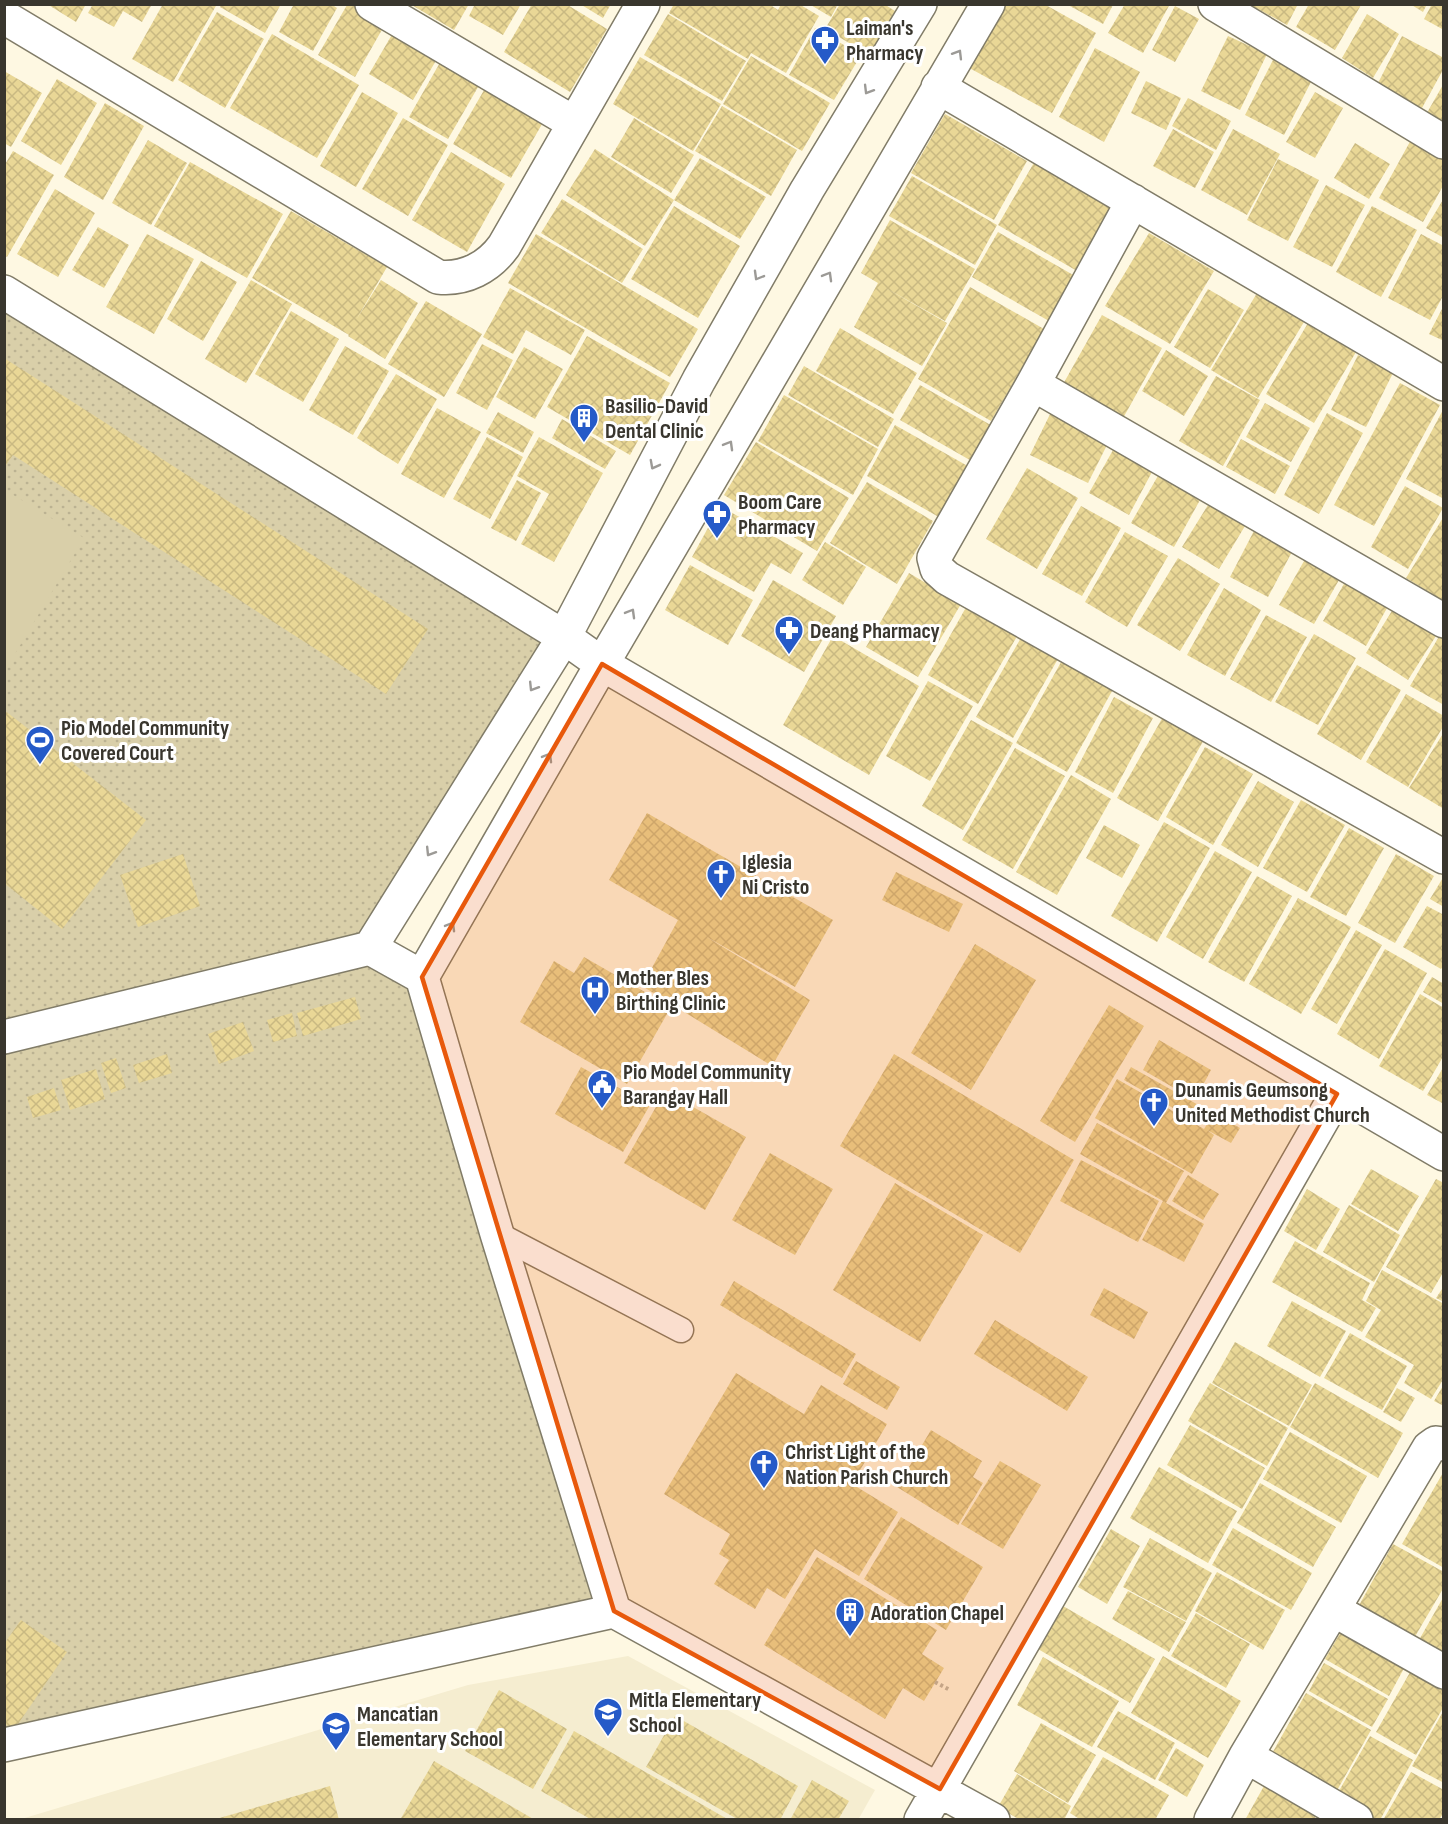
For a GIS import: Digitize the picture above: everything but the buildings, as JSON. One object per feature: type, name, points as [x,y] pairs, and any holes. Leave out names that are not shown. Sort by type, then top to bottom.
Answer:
[{"type":"street","points":[[372,4],[574,123]]},
{"type":"street","points":[[4,17],[438,277],[450,278],[462,276],[490,262],[498,255],[643,4]]},
{"type":"street","points":[[370,948],[564,637],[699,380],[807,190],[921,4]]},
{"type":"street","points":[[422,977],[988,4]]},
{"type":"street","points":[[1215,4],[1443,142]]},
{"type":"street","points":[[938,87],[1443,384]]},
{"type":"street","points":[[1133,201],[934,558],[937,569],[947,578],[1443,857]]},
{"type":"street","points":[[4,292],[564,637],[602,664],[1443,1154]]},
{"type":"street","points":[[1033,384],[1443,621]]},
{"type":"street","points":[[4,1037],[370,948],[422,977],[497,1234],[614,1611]]},
{"type":"street","points":[[921,1820],[1337,1094]]},
{"type":"street","points":[[1211,1820],[1245,1756],[1429,1448],[1436,1443],[1443,1444]]},
{"type":"street","points":[[1334,1610],[1443,1672]]},
{"type":"street","points":[[4,1744],[614,1611],[993,1820]]},
{"type":"street","points":[[1245,1756],[1356,1820]]},
{"type":"lane","points":[[497,1234],[681,1330]]},
{"type":"highlighted area","points":[[602,664],[1337,1094],[940,1789],[614,1611],[422,977]]},
{"type":"shaded area","points":[[4,292],[564,637],[370,948],[422,977],[614,1611],[5,1745]]},
{"type":"shaded area","points":[[5,490],[84,538],[6,669],[4,668]]},
{"type":"shaded area","name":"Mitla Elementary School","points":[[628,1656],[875,1790],[858,1820],[18,1820],[468,1685]]},
{"type":"place","name":"Laiman's Pharmacy","points":[[825,66]]},
{"type":"place","name":"Basilio-David Dental Clinic","points":[[584,444]]},
{"type":"place","name":"Boom Care Pharmacy","points":[[717,540]]},
{"type":"place","name":"Deang Pharmacy","points":[[789,656]]},
{"type":"place","name":"Pio Model Community Covered Court","points":[[40,766]]},
{"type":"place","name":"Iglesia Ni Cristo","points":[[721,900]]},
{"type":"place","name":"Mother Bles Birthing Clinic","points":[[595,1016]]},
{"type":"place","name":"Pio Model Community Barangay Hall","points":[[602,1110]]},
{"type":"place","name":"Dunamis Geumsong United Methodist Church","points":[[1154,1128]]},
{"type":"place","name":"Christ Light of the Nation Parish Church","points":[[764,1490]]},
{"type":"place","name":"Adoration Chapel","points":[[850,1638]]},
{"type":"place","name":"Mitla Elementary School","points":[[608,1738]]},
{"type":"place","name":"Mancatian Elementary School","points":[[336,1752]]}]
